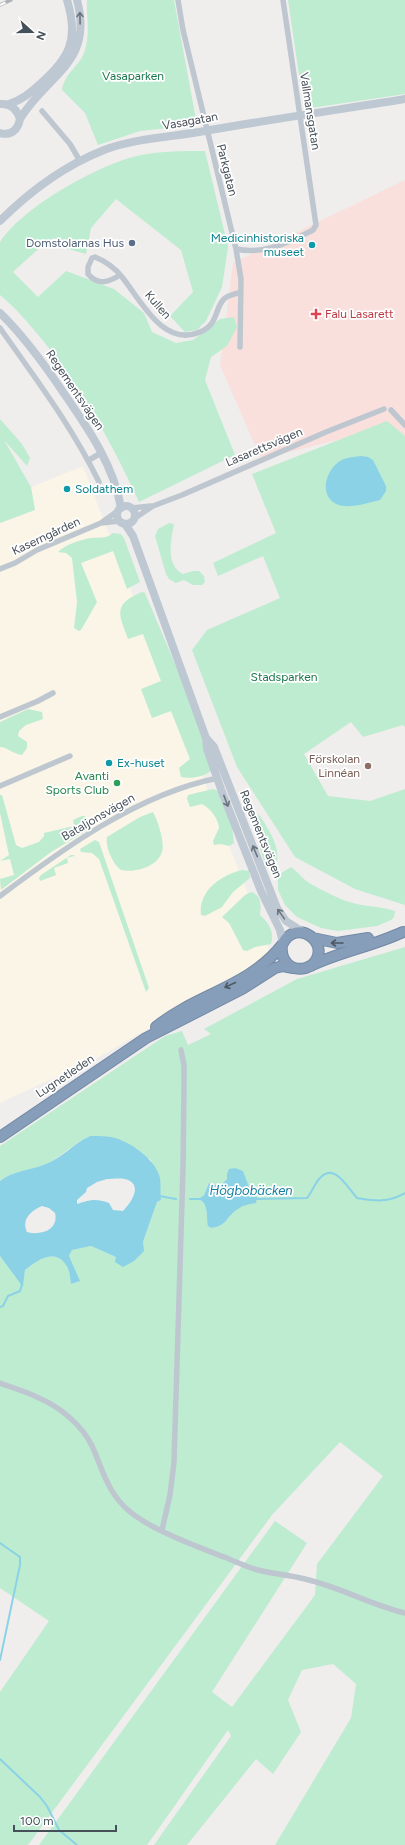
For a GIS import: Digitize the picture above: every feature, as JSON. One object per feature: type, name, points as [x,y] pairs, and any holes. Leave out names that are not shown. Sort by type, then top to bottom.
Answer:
[{"type":"highway","points":[[303,932],[313,938],[337,943],[352,942],[387,933],[404,932],[389,939],[337,954],[303,969],[293,968],[283,958],[283,944],[292,934],[303,932]]},
{"type":"highway","points":[[310,966],[316,960],[318,953],[318,945],[313,938]]},
{"type":"highway","name":"Lugnetleden","points":[[146,1038],[162,1023],[253,973],[266,963],[283,944]]},
{"type":"highway","name":"Lugnetleden","points":[[0,1137],[146,1038],[242,989],[275,968],[283,966],[293,968]]},
{"type":"main road","points":[[3,103],[25,97],[51,75],[66,56],[71,43],[73,24],[67,0]]},
{"type":"main road","points":[[3,135],[16,129],[20,119],[32,100],[61,73],[73,56],[80,32],[80,12],[77,0]]},
{"type":"main road","name":"Vasagatan","points":[[0,222],[42,186],[80,161],[112,148],[206,131],[405,99]]},
{"type":"main road","points":[[3,103],[16,110],[20,119]]},
{"type":"main road","name":"Regementsvägen","points":[[1,316],[24,338],[82,420],[101,453],[125,508]]},
{"type":"main road","points":[[125,508],[135,512],[134,519],[130,524],[122,523],[117,514],[125,508]]},
{"type":"main road","name":"Regementsvägen","points":[[133,536],[134,519]]},
{"type":"main road","name":"Regementsvägen","points":[[122,523],[133,536],[206,738],[214,747],[221,777],[261,891],[280,930],[283,944]]},
{"type":"main road","name":"Regementsvägen","points":[[221,777],[282,916],[293,926],[303,932]]},
{"type":"street","name":"Parkgatan","points":[[178,0],[183,30],[206,131],[236,249],[241,292],[240,347]]},
{"type":"street","name":"Vallmansgatan","points":[[236,249],[257,251],[266,250],[311,232],[315,229],[316,225],[283,0]]},
{"type":"street","points":[[42,111],[70,144],[80,161]]},
{"type":"street","name":"Kullen","points":[[120,275],[110,282],[99,282],[88,274],[88,267],[92,258],[95,257],[120,275],[159,324],[170,332],[179,334],[190,335],[209,327],[216,318],[221,303],[225,298],[241,292]]},
{"type":"street","points":[[0,328],[53,401],[89,460],[99,482]]},
{"type":"street","name":"Lasarettsvägen","points":[[134,519],[153,506],[182,495],[326,432],[384,409]]},
{"type":"street","points":[[391,410],[405,425]]},
{"type":"street","points":[[89,460],[101,453]]},
{"type":"street","name":"Lasarettsvägen","points":[[125,508],[153,506]]},
{"type":"street","name":"Kaserngården","points":[[0,569],[15,563],[37,550],[101,523],[125,508]]},
{"type":"street","name":"Kaserngården","points":[[101,523],[122,523]]},
{"type":"street","points":[[0,716],[38,701],[52,693]]},
{"type":"street","points":[[0,786],[70,756]]},
{"type":"street","name":"Bataljonsvägen","points":[[0,896],[51,857],[129,810],[176,789],[221,777]]},
{"type":"street","points":[[162,1530],[170,1495],[174,1462],[184,1154],[184,1065],[181,1050]]},
{"type":"street","points":[[0,1382],[18,1391],[39,1397],[61,1410],[78,1425],[92,1445],[100,1468],[113,1493],[129,1511],[162,1530],[257,1570],[305,1578],[338,1589],[377,1606],[405,1613]]},
{"type":"shaded area","name":"Falu Lasarett","points":[[405,180],[405,444],[378,430],[261,459],[220,365],[233,263]]},
{"type":"shaded area","points":[[83,466],[272,957],[101,1056],[0,1103],[0,523],[35,510],[31,487]]},
{"type":"green space","name":"Vasaparken","points":[[87,0],[174,0],[197,125],[140,131],[98,145],[85,113],[62,90],[66,79],[78,63],[86,46],[88,32]]},
{"type":"green space","points":[[288,0],[405,0],[405,94],[304,109]]},
{"type":"green space","points":[[205,151],[228,247],[222,287],[206,321],[197,330],[185,332],[170,316],[193,292],[181,250],[116,199],[91,228],[86,254],[61,247],[55,238],[47,241],[13,272],[38,297],[66,271],[114,289],[144,313],[152,332],[176,343],[193,340],[220,319],[234,317],[237,327],[227,346],[211,357],[205,380],[235,455],[139,502],[107,437],[69,376],[31,326],[0,295],[0,242],[11,228],[26,214],[44,201],[64,188],[105,167],[141,155]]},
{"type":"green space","points":[[0,419],[22,444],[30,458],[27,466],[4,440],[31,487],[35,510],[0,523]]},
{"type":"green space","name":"Stadsparken","points":[[387,421],[405,436],[405,727],[403,725],[363,737],[351,722],[304,754],[328,796],[370,801],[405,789],[405,905],[355,889],[295,857],[237,767],[192,650],[207,630],[280,598],[263,556],[218,576],[213,563],[276,533],[252,474]]},
{"type":"green space","points":[[169,523],[174,524],[171,544],[171,558],[174,565],[177,570],[183,574],[199,571],[204,576],[205,582],[202,585],[193,585],[184,580],[176,583],[169,579],[166,574],[155,536],[158,529]]},
{"type":"green space","points":[[113,533],[121,534],[124,538],[140,582],[127,589],[113,551],[81,563],[97,602],[79,631],[74,628],[77,602],[72,558],[66,553],[58,552],[78,541],[106,537]]},
{"type":"green space","points":[[142,592],[145,593],[208,747],[211,771],[201,776],[193,778],[181,777],[179,768],[190,759],[171,711],[152,718],[141,689],[161,681],[143,634],[128,639],[122,623],[120,611],[126,601],[132,596]]},
{"type":"green space","points":[[28,709],[42,712],[43,719],[26,725],[19,731],[18,736],[27,742],[27,748],[22,755],[0,747],[0,722]]},
{"type":"green space","points":[[213,789],[218,791],[232,826],[234,843],[229,846],[221,844],[214,845],[213,841],[219,828],[216,817],[202,804],[190,807],[187,799],[188,795]]},
{"type":"green space","points":[[0,795],[2,795],[16,845],[22,848],[39,842],[44,836],[44,833],[74,826],[73,820],[82,816],[85,816],[91,828],[51,852],[1,890],[0,879],[14,875],[10,859],[0,861],[9,855],[0,813]]},
{"type":"green space","points":[[153,812],[162,838],[162,852],[155,862],[145,868],[133,871],[121,870],[115,864],[110,855],[107,846],[107,837],[140,817]]},
{"type":"green space","points":[[256,814],[260,816],[268,828],[277,851],[275,864],[269,868],[266,868],[255,832],[253,817]]},
{"type":"green space","points":[[95,840],[99,842],[149,988],[146,992],[99,859],[92,853],[81,852],[80,849]]},
{"type":"green space","points":[[71,855],[74,855],[76,861],[74,856],[67,858],[68,863],[54,868],[56,875],[40,881],[39,878],[41,875]]},
{"type":"green space","points":[[291,867],[309,883],[345,901],[395,911],[394,917],[391,920],[377,926],[338,931],[321,928],[297,917],[285,905],[278,890],[278,875]]},
{"type":"green space","points":[[242,870],[249,871],[250,878],[233,892],[222,907],[205,916],[201,915],[203,899],[212,885],[234,872]]},
{"type":"green space","points":[[251,892],[255,893],[259,898],[260,915],[270,928],[272,940],[271,944],[255,947],[247,951],[243,950],[229,923],[222,917],[245,895]]},
{"type":"green space","points":[[405,947],[405,1845],[275,1845],[351,1718],[356,1684],[333,1664],[302,1670],[288,1700],[301,1732],[273,1774],[256,1759],[187,1845],[154,1845],[231,1736],[228,1730],[147,1845],[39,1845],[275,1521],[307,1543],[212,1692],[232,1707],[315,1595],[317,1564],[383,1476],[340,1442],[272,1515],[28,1845],[0,1845],[0,1692],[49,1621],[0,1588],[0,1256],[23,1286],[25,1270],[46,1257],[57,1257],[62,1260],[67,1267],[70,1274],[71,1284],[79,1281],[69,1256],[72,1250],[91,1246],[116,1257],[143,1251],[143,1242],[157,1202],[161,1199],[151,1160],[142,1155],[138,1149],[90,1136],[43,1166],[11,1174],[0,1181],[0,1146],[165,1036],[182,1031],[188,1045],[211,1034],[204,1029],[297,979]],"holes":[[[227,1174],[245,1178],[252,1195],[257,1198],[238,1208],[221,1225],[211,1228],[208,1226],[206,1206],[200,1198],[204,1195],[209,1183],[214,1185],[222,1184],[227,1179]]]},
{"type":"water","points":[[350,457],[368,457],[373,460],[386,486],[386,491],[380,500],[348,506],[335,503],[330,499],[327,493],[327,479],[330,472],[340,461]]},
{"type":"water","points":[[90,1136],[100,1136],[122,1140],[142,1153],[158,1171],[160,1178],[161,1200],[157,1202],[143,1242],[144,1251],[134,1261],[123,1267],[115,1262],[116,1257],[91,1246],[72,1250],[69,1256],[80,1281],[71,1284],[70,1274],[62,1260],[57,1257],[46,1257],[25,1270],[23,1287],[0,1256],[0,1181],[10,1175],[52,1161]],"holes":[[[107,1179],[125,1179],[133,1184],[135,1192],[123,1211],[113,1210],[109,1203],[100,1200],[77,1204],[77,1200],[86,1192],[87,1188],[97,1182]],[[42,1206],[49,1208],[55,1213],[56,1219],[52,1228],[38,1233],[27,1232],[25,1227],[26,1219],[34,1210]]]},
{"type":"water","points":[[235,1168],[243,1171],[252,1195],[257,1197],[256,1203],[240,1208],[224,1223],[217,1227],[211,1228],[208,1226],[205,1205],[200,1198],[204,1195],[209,1183],[214,1185],[222,1184],[227,1179],[229,1169]]},
{"type":"waterway","name":"Högbobäcken","points":[[256,1199],[307,1198],[319,1179],[325,1174],[330,1173],[335,1174],[345,1182],[357,1198],[387,1200],[405,1193]]},
{"type":"waterway","name":"Högbobäcken","points":[[159,1196],[176,1199]]},
{"type":"waterway","name":"Högbobäcken","points":[[190,1199],[201,1199]]},
{"type":"waterway","points":[[0,1307],[3,1306],[8,1296],[20,1291],[22,1284]]},
{"type":"waterway","points":[[0,1543],[20,1557],[20,1565],[0,1660]]},
{"type":"waterway","points":[[0,1759],[40,1797],[47,1806],[59,1830],[77,1845]]},
{"type":"railway","points":[[0,5],[11,0]]},
{"type":"place","name":"Domstolarnas Hus","points":[[132,243]]},
{"type":"place","name":"Medicinhistoriska museet","points":[[312,245]]},
{"type":"place","name":"Falu Lasarett","points":[[316,314]]},
{"type":"place","name":"Soldathem","points":[[67,489]]},
{"type":"place","name":"Ex-huset","points":[[109,763]]},
{"type":"place","name":"Förskolan Linnéan","points":[[368,766]]},
{"type":"place","name":"Avanti Sports Club","points":[[117,783]]}]
